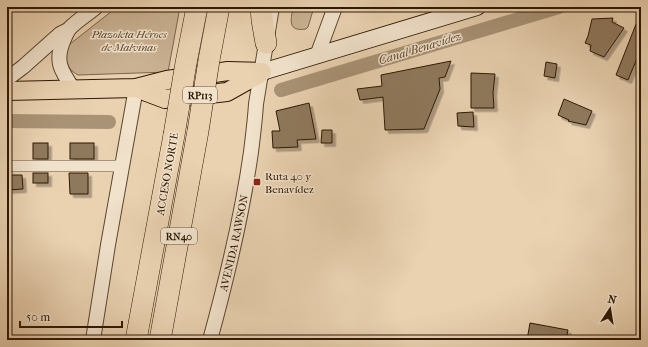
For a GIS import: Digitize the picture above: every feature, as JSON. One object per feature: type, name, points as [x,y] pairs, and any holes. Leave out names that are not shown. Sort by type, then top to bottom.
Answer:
[{"type":"highway","name":"ACCESO NORTE","points":[[136,340],[196,7]]},
{"type":"highway","name":"ACCESO NORTE","points":[[160,340],[219,7]]},
{"type":"highway","points":[[261,7],[266,43]]},
{"type":"main road","name":"RP113","points":[[7,91],[136,88],[167,80],[228,71],[262,72],[478,7]]},
{"type":"street","points":[[7,79],[23,67],[60,34],[96,7]]},
{"type":"street","name":"AVENIDA RAWSON","points":[[210,340],[230,265],[248,175],[256,118],[256,104],[272,7]]},
{"type":"street","points":[[317,56],[335,7]]},
{"type":"street","points":[[68,29],[62,44],[59,63],[63,74],[74,90]]},
{"type":"street","points":[[93,340],[136,88]]},
{"type":"street","points":[[7,166],[122,166]]},
{"type":"green space","name":"Plazoleta Héroes de Malvinas","points":[[117,7],[180,7],[168,72],[78,75],[70,69],[66,61],[66,53],[70,44]]},
{"type":"green space","points":[[293,7],[314,7],[306,29],[296,29],[293,27],[291,20]]},
{"type":"building","points":[[640,14],[641,57],[638,56],[628,80],[616,75]]},
{"type":"building","points":[[613,18],[612,22],[624,28],[604,57],[590,51],[591,45],[585,43],[592,19]]},
{"type":"building","points":[[451,61],[445,77],[439,78],[440,89],[424,129],[385,130],[383,97],[360,100],[357,89],[382,86],[381,75]]},
{"type":"building","points":[[546,62],[557,64],[555,78],[544,76]]},
{"type":"building","points":[[471,73],[495,74],[493,93],[494,108],[471,108]]},
{"type":"building","points":[[564,99],[592,111],[586,125],[568,121],[569,120],[558,115]]},
{"type":"building","points":[[309,103],[316,139],[297,140],[298,147],[273,148],[272,131],[280,131],[276,111]]},
{"type":"building","points":[[473,112],[474,127],[458,126],[457,113]]},
{"type":"building","points":[[322,130],[332,130],[332,143],[321,143]]},
{"type":"building","points":[[33,143],[48,143],[48,159],[33,159]]},
{"type":"building","points":[[70,143],[94,143],[94,159],[70,159]]},
{"type":"building","points":[[33,173],[48,173],[48,183],[33,183]]},
{"type":"building","points":[[69,173],[88,173],[88,194],[70,194]]},
{"type":"building","points":[[7,175],[22,175],[23,189],[7,190]]},
{"type":"building","points":[[530,323],[568,330],[566,340],[527,340]]},
{"type":"waterway","name":"Canal Benavídez","points":[[281,90],[559,7]]},
{"type":"waterway","name":"Canal Benavídez","points":[[7,121],[109,122]]},
{"type":"place","name":"Ruta 40 y Benavídez","points":[[257,182]]}]
